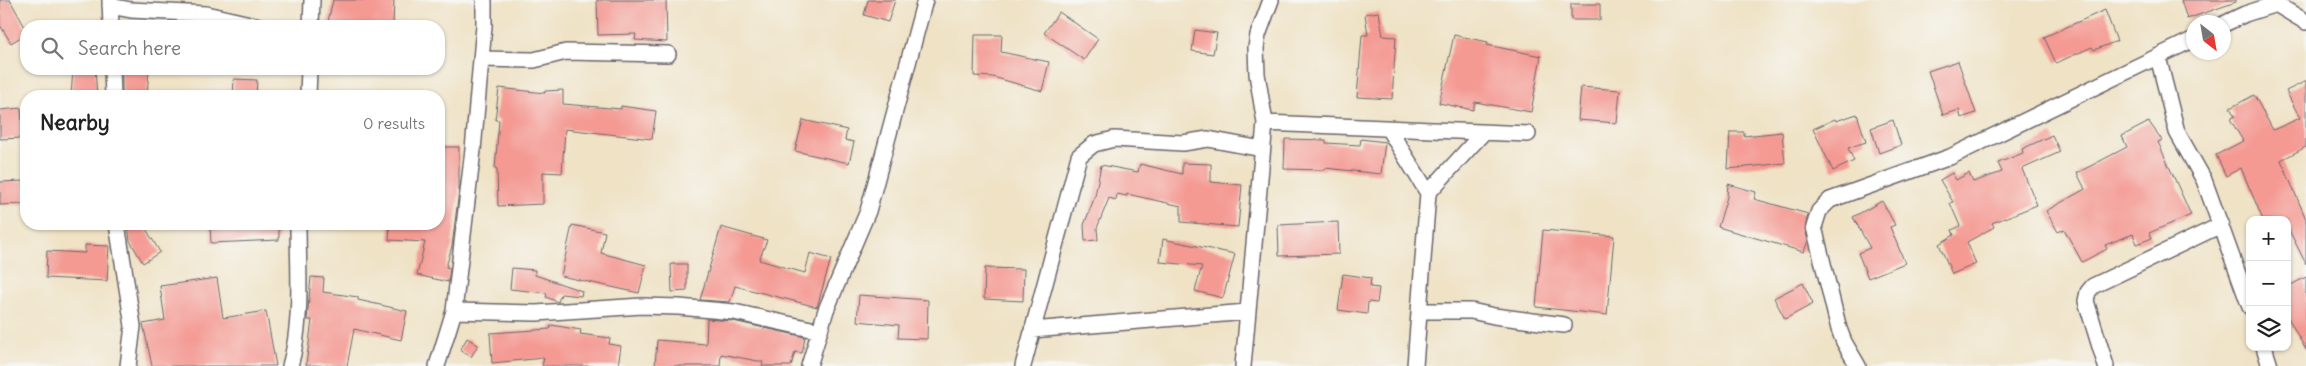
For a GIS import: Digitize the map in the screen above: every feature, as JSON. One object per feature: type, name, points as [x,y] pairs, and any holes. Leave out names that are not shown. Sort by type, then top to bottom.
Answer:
[{"type":"street","points":[[311,20],[312,0]]},
{"type":"street","points":[[438,366],[454,311],[482,59],[484,0]]},
{"type":"street","points":[[809,366],[826,310],[868,211],[925,0]]},
{"type":"street","points":[[1243,366],[1265,123],[1257,74],[1256,48],[1262,23],[1271,0]]},
{"type":"street","points":[[2231,21],[2280,2],[2306,22]]},
{"type":"street","points":[[111,20],[110,3],[206,14],[233,20]]},
{"type":"street","points":[[1858,366],[1839,329],[1814,227],[1819,211],[1830,200],[1950,157],[2186,43]]},
{"type":"street","points":[[482,59],[534,60],[566,52],[668,54]]},
{"type":"street","points":[[2158,57],[2177,132],[2204,180],[2250,306]]},
{"type":"street","points":[[112,75],[113,90]]},
{"type":"street","points":[[308,90],[309,75]]},
{"type":"street","points":[[1265,123],[1482,134],[1528,134]]},
{"type":"street","points":[[1389,130],[1428,193],[1421,311],[1415,366]]},
{"type":"street","points":[[1428,193],[1482,134]]},
{"type":"street","points":[[1023,366],[1079,156],[1094,144],[1114,139],[1183,142],[1208,139],[1262,149]]},
{"type":"street","points":[[2106,366],[2086,301],[2088,292],[2093,286],[2221,225]]},
{"type":"street","points":[[118,230],[133,326],[128,366]]},
{"type":"street","points":[[290,366],[294,350],[297,320],[298,230]]},
{"type":"street","points":[[454,311],[536,312],[642,306],[679,307],[734,312],[820,331]]},
{"type":"street","points":[[1421,311],[1471,311],[1494,316],[1564,325]]},
{"type":"street","points":[[1032,330],[1247,312]]},
{"type":"street","points":[[2265,351],[2270,366]]},
{"type":"building","points":[[0,0],[10,0],[21,20],[20,38],[11,43],[0,25]]},
{"type":"building","points":[[333,0],[394,0],[393,20],[328,20]]},
{"type":"building","points":[[597,0],[666,0],[667,42],[635,40],[636,34],[598,35]]},
{"type":"building","points":[[868,0],[895,0],[888,22],[864,15]]},
{"type":"building","points":[[2181,0],[2236,0],[2236,2],[2199,15],[2186,16]]},
{"type":"building","points":[[1571,4],[1600,4],[1600,20],[1571,20]]},
{"type":"building","points":[[2105,10],[2117,41],[2094,50],[2092,47],[2056,63],[2044,37]]},
{"type":"building","points":[[1059,12],[1098,39],[1084,60],[1044,33]]},
{"type":"building","points":[[1379,12],[1383,36],[1396,37],[1392,99],[1357,97],[1362,35],[1368,35],[1365,14]]},
{"type":"building","points":[[1195,30],[1217,33],[1213,54],[1192,51]]},
{"type":"building","points":[[975,35],[1002,35],[1001,52],[1049,62],[1042,91],[993,77],[974,76]]},
{"type":"building","points":[[1454,35],[1488,42],[1487,45],[1541,56],[1531,112],[1475,102],[1473,110],[1439,103]]},
{"type":"building","points":[[1958,61],[1976,113],[1961,118],[1959,110],[1943,115],[1928,71]]},
{"type":"building","points":[[73,75],[95,75],[97,90],[71,90]]},
{"type":"building","points":[[122,75],[149,75],[147,90],[122,90]]},
{"type":"building","points":[[234,79],[257,80],[256,90],[233,90]]},
{"type":"building","points":[[2306,81],[2306,147],[2281,160],[2306,219],[2306,264],[2291,234],[2291,216],[2261,216],[2241,168],[2226,176],[2216,155],[2243,141],[2230,119],[2235,116],[2230,108],[2254,95],[2273,130],[2300,118],[2286,91]]},
{"type":"building","points":[[1581,87],[1620,90],[1617,123],[1578,120]]},
{"type":"building","points":[[499,88],[545,93],[545,91],[563,90],[563,104],[621,109],[621,106],[656,111],[652,139],[565,129],[562,173],[543,172],[543,204],[498,206],[497,169],[495,168],[499,120],[495,120]]},
{"type":"building","points":[[20,108],[20,138],[0,139],[0,110]]},
{"type":"building","points":[[1857,114],[1866,142],[1848,148],[1854,161],[1833,171],[1813,129],[1835,119],[1836,121]]},
{"type":"building","points":[[803,120],[847,130],[845,140],[854,142],[849,163],[795,151]]},
{"type":"building","points":[[1893,120],[1901,145],[1879,153],[1871,128]]},
{"type":"building","points":[[2149,122],[2162,140],[2158,142],[2191,215],[2149,233],[2152,238],[2137,244],[2133,234],[2105,245],[2107,249],[2082,262],[2064,229],[2058,232],[2046,211],[2085,189],[2077,173],[2127,147],[2122,136]]},
{"type":"building","points":[[1730,132],[1744,132],[1744,136],[1782,132],[1785,163],[1728,169]]},
{"type":"building","points":[[2052,135],[2060,152],[2022,169],[2037,205],[1992,223],[1994,227],[1967,242],[1976,264],[1952,274],[1939,244],[1954,235],[1952,230],[1960,226],[1950,203],[1953,202],[1940,180],[1952,173],[1956,180],[1969,173],[1973,182],[2002,172],[1998,163],[2023,153],[2022,149]]},
{"type":"building","points":[[1285,139],[1326,140],[1326,143],[1360,145],[1361,139],[1385,142],[1381,174],[1325,168],[1325,170],[1284,169]]},
{"type":"building","points":[[445,147],[459,147],[459,191],[452,246],[446,267],[450,268],[448,282],[417,275],[425,242],[389,240],[390,230],[445,230]]},
{"type":"building","points":[[1182,163],[1211,164],[1211,182],[1242,185],[1238,227],[1181,222],[1181,206],[1127,194],[1127,196],[1117,194],[1116,200],[1109,198],[1097,228],[1098,240],[1085,241],[1084,225],[1095,196],[1101,165],[1138,172],[1140,164],[1182,174]]},
{"type":"building","points":[[20,181],[20,204],[0,205],[0,182]]},
{"type":"building","points":[[1728,184],[1756,192],[1754,199],[1808,214],[1805,229],[1808,240],[1804,252],[1718,227],[1727,197]]},
{"type":"building","points":[[1882,201],[1895,225],[1890,227],[1905,263],[1868,278],[1858,253],[1870,248],[1853,217]]},
{"type":"building","points":[[1338,222],[1339,254],[1279,256],[1278,225]]},
{"type":"building","points":[[572,225],[605,232],[601,253],[646,265],[639,293],[561,276]]},
{"type":"building","points":[[721,227],[767,240],[759,260],[805,273],[810,253],[831,259],[817,307],[735,286],[730,302],[700,300]]},
{"type":"building","points":[[129,230],[147,230],[160,252],[143,263],[130,241]]},
{"type":"building","points":[[210,230],[279,230],[279,240],[211,243]]},
{"type":"building","points":[[1543,230],[1614,236],[1607,315],[1536,307]]},
{"type":"building","points":[[1163,239],[1235,254],[1223,298],[1195,291],[1202,266],[1160,262]]},
{"type":"building","points":[[85,245],[109,246],[107,281],[46,278],[47,251],[85,253]]},
{"type":"building","points":[[671,264],[687,264],[687,291],[672,292]]},
{"type":"building","points":[[512,268],[535,270],[535,275],[582,291],[581,296],[561,294],[558,302],[546,297],[547,293],[510,289]]},
{"type":"building","points":[[985,268],[1024,269],[1023,301],[984,299]]},
{"type":"building","points":[[1343,274],[1371,278],[1370,287],[1379,288],[1377,303],[1368,302],[1367,314],[1338,310]]},
{"type":"building","points":[[311,277],[324,278],[323,292],[358,297],[358,300],[407,311],[401,340],[354,329],[347,366],[306,365],[312,320],[307,320]]},
{"type":"building","points":[[2306,277],[2306,350],[2291,323],[2291,285]]},
{"type":"building","points":[[217,278],[223,318],[266,311],[276,366],[152,366],[143,324],[165,320],[160,286]]},
{"type":"building","points":[[1803,283],[1813,304],[1785,319],[1774,298]]},
{"type":"building","points":[[859,295],[928,300],[927,339],[898,338],[899,325],[857,321]]},
{"type":"building","points":[[707,319],[733,321],[805,337],[802,353],[795,352],[791,366],[762,366],[763,362],[721,354],[720,366],[655,366],[657,340],[706,344]]},
{"type":"building","points":[[551,325],[581,330],[580,334],[610,338],[609,344],[621,346],[618,366],[542,366],[544,358],[492,363],[490,333],[550,329]]},
{"type":"building","points":[[467,338],[478,345],[471,357],[460,350]]}]
